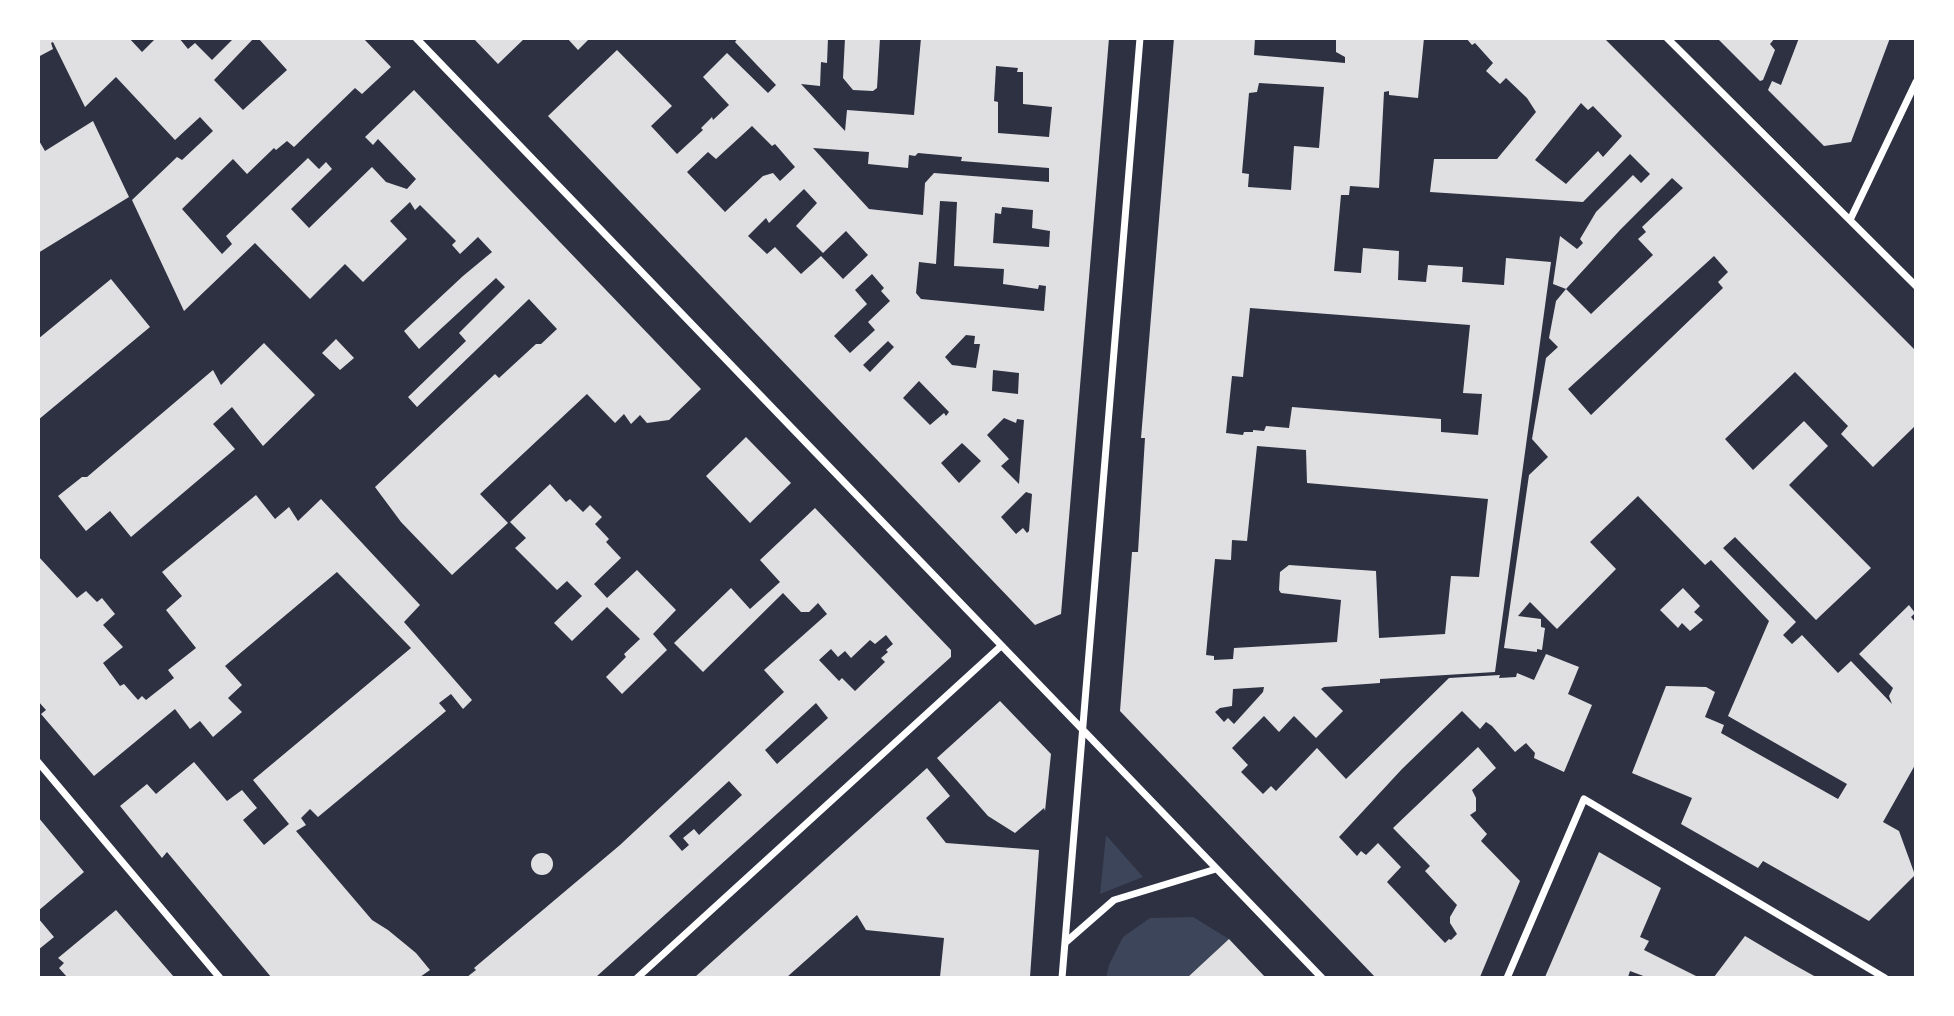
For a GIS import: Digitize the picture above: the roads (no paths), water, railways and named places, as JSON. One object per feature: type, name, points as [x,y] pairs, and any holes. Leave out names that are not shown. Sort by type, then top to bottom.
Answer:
[{"type":"street","points":[[416,38],[1322,978]]},
{"type":"street","points":[[1062,978],[1140,38]]},
{"type":"street","points":[[1667,38],[1916,286]]},
{"type":"street","points":[[1850,220],[1916,82]]},
{"type":"street","points":[[637,978],[1002,646]]},
{"type":"street","points":[[38,762],[220,978]]},
{"type":"street","points":[[1507,978],[1584,799],[1885,978]]},
{"type":"street","points":[[1065,942],[1114,900],[1216,869]]}]
